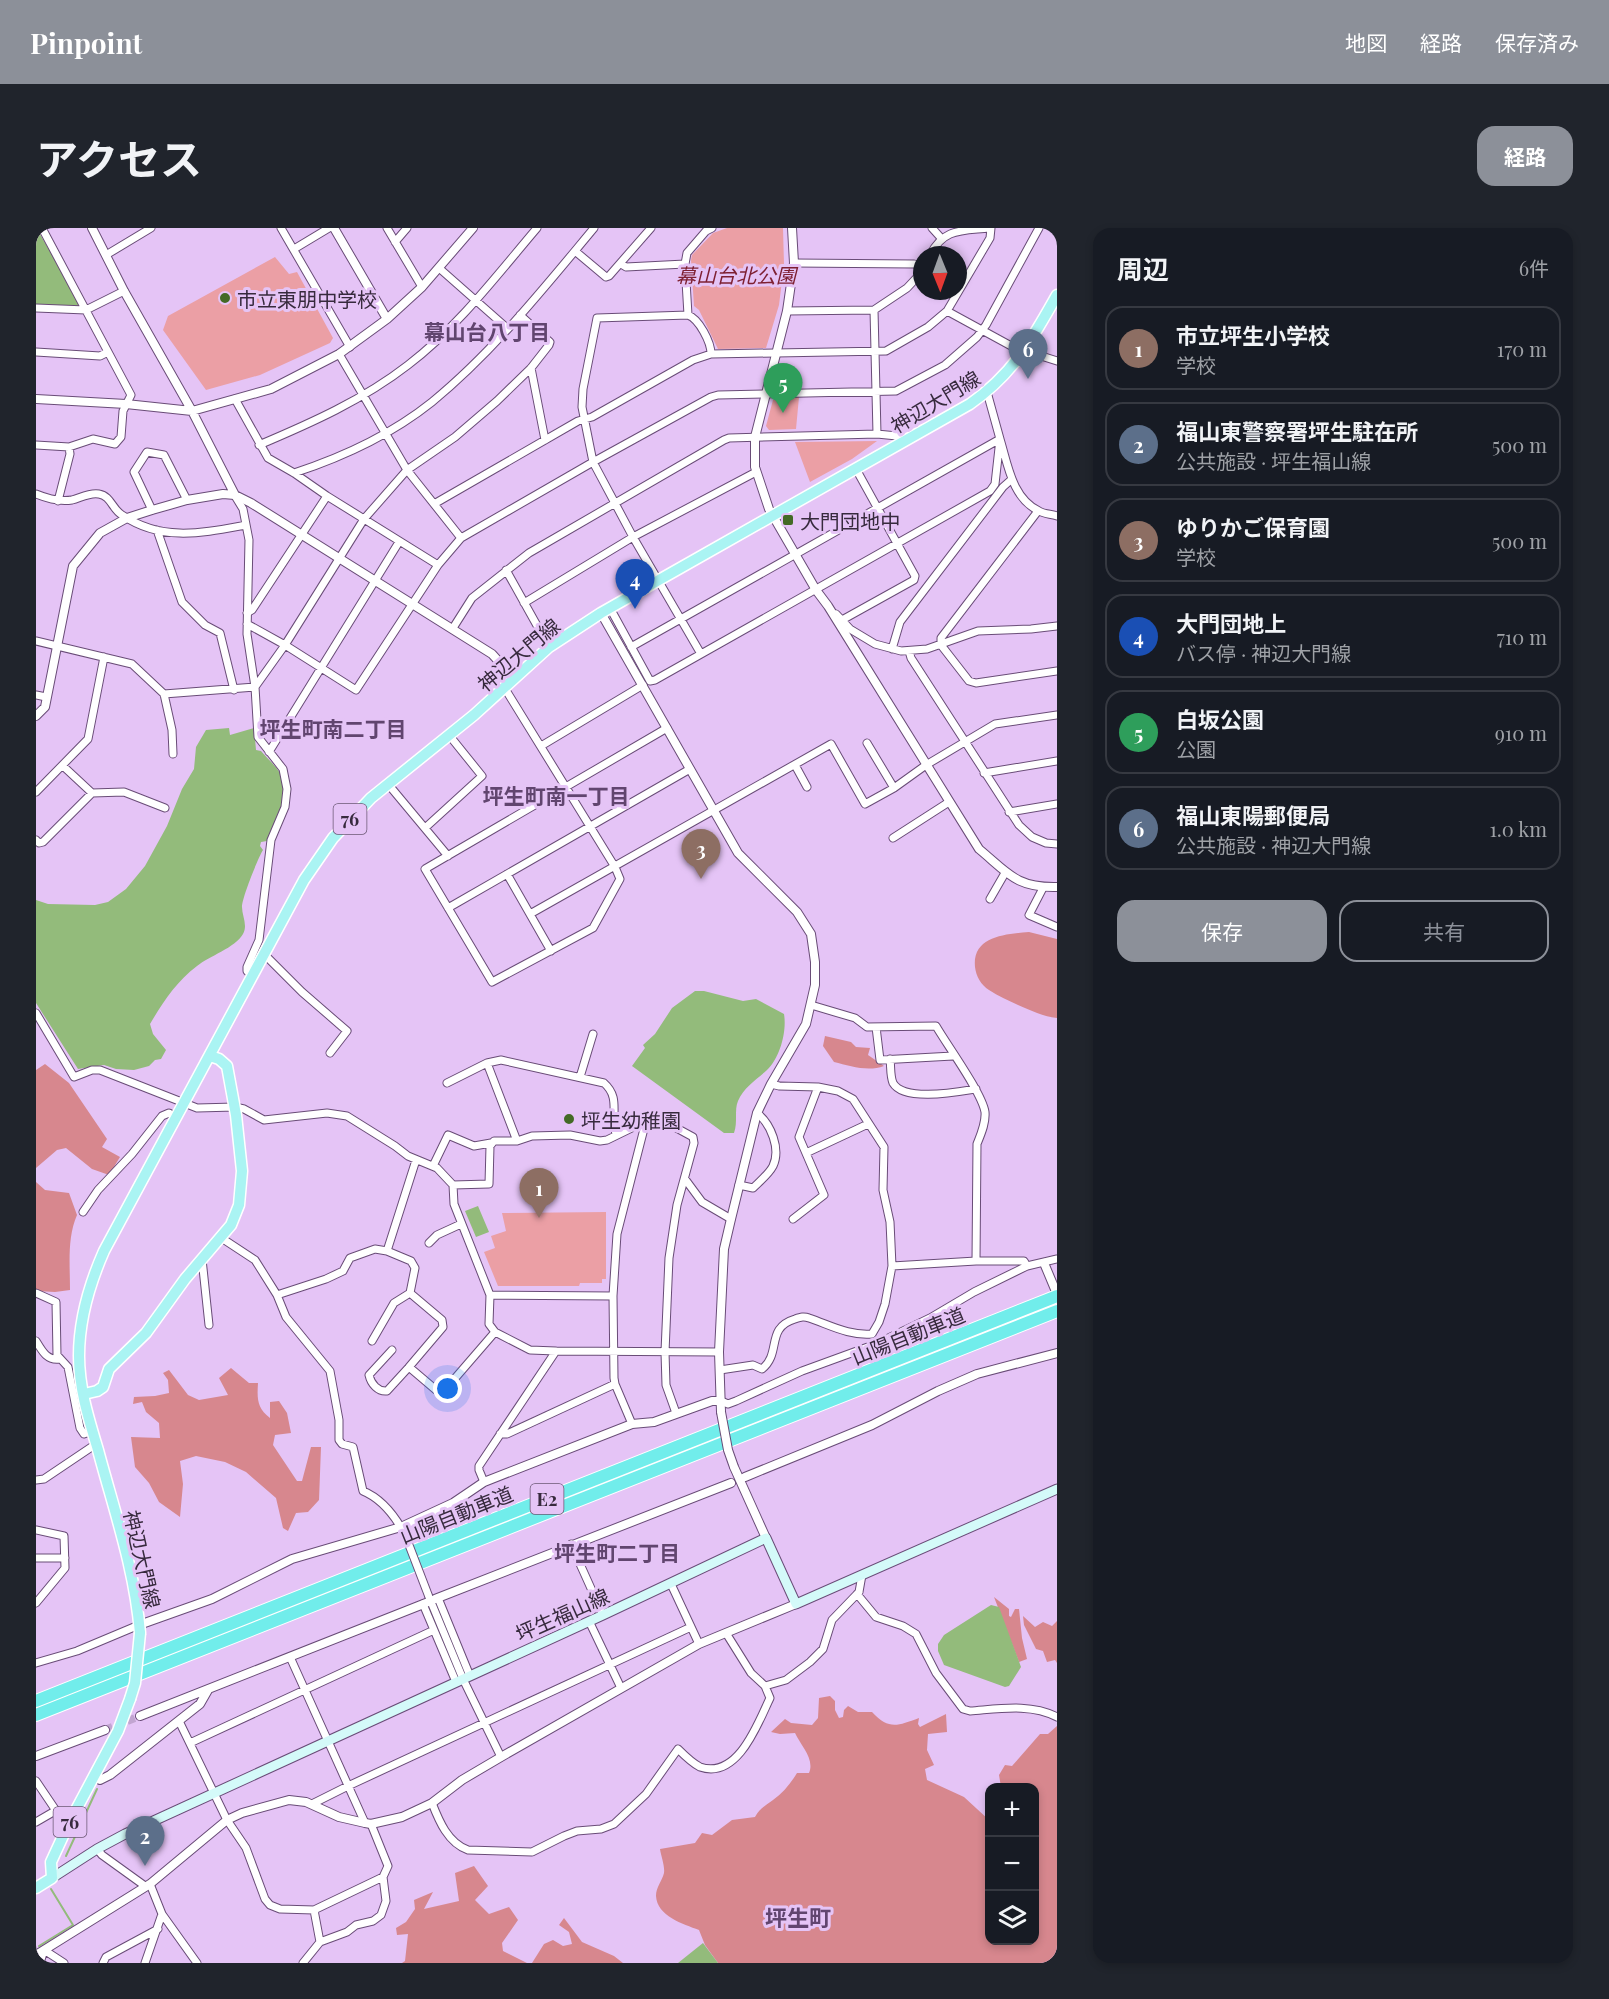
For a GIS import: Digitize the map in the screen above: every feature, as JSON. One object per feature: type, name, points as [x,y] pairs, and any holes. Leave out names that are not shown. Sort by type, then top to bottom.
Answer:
[{"type":"highway","name":"山陽自動車道","points":[[36,1701],[1057,1295]]},
{"type":"highway","name":"山陽自動車道","points":[[36,1715],[1057,1311]]},
{"type":"main road","name":"神辺大門線","points":[[52,1878],[51,1862],[118,1731],[130,1699],[135,1683],[140,1629],[130,1568],[96,1444],[80,1374],[80,1332],[87,1296],[95,1270],[304,880],[333,838],[371,798],[449,735],[549,647],[658,580],[970,404],[1004,377],[1051,315],[1057,296]]},
{"type":"main road","points":[[84,1394],[98,1391],[103,1387],[110,1369],[146,1333],[231,1225],[239,1205],[242,1171],[235,1107],[227,1066],[219,1059],[210,1056]]},
{"type":"main road","points":[[765,1538],[796,1604],[1057,1489]]},
{"type":"main road","name":"坪生福山線","points":[[52,1878],[97,1849],[671,1584],[765,1538]]},
{"type":"main road","points":[[36,1888],[52,1878]]},
{"type":"street","points":[[36,445],[69,447],[93,439],[115,444],[121,437],[123,411],[131,395],[42,228]]},
{"type":"street","points":[[92,228],[243,508],[250,554],[247,624],[255,687],[258,737],[283,769],[287,789],[285,807],[271,840],[259,940],[247,967],[247,971],[252,976]]},
{"type":"street","points":[[106,255],[151,228]]},
{"type":"street","points":[[281,228],[350,347]]},
{"type":"street","points":[[294,249],[332,228],[387,319]]},
{"type":"street","points":[[387,228],[422,287]]},
{"type":"street","points":[[395,242],[407,228]]},
{"type":"street","points":[[36,399],[126,404],[192,411],[271,389],[339,354],[387,319],[422,287],[473,228]]},
{"type":"street","points":[[259,445],[335,411],[364,395],[410,364],[475,301],[537,228]]},
{"type":"street","points":[[294,473],[350,452],[385,433],[430,403],[464,374],[520,315],[594,228]]},
{"type":"street","points":[[575,250],[606,277],[621,264],[651,228]]},
{"type":"street","points":[[688,315],[685,264],[687,253],[706,231],[712,228]]},
{"type":"street","points":[[792,228],[794,263],[787,311],[755,437],[756,472],[773,516],[816,590],[979,849],[1005,873],[1020,882],[1043,888],[1057,887]]},
{"type":"street","points":[[932,228],[940,238]]},
{"type":"street","points":[[434,504],[578,421],[693,360],[711,354],[876,353],[886,351],[928,327],[947,311],[990,238],[990,228],[956,232],[940,238],[935,246]]},
{"type":"street","points":[[247,624],[357,690],[438,565],[461,538],[711,397],[896,391],[945,365],[959,355],[982,330],[1039,228]]},
{"type":"street","points":[[794,263],[913,266]]},
{"type":"street","points":[[621,264],[626,267],[685,264]]},
{"type":"street","points":[[439,268],[507,328]]},
{"type":"street","points":[[787,311],[874,310],[913,282]]},
{"type":"street","points":[[36,308],[86,310],[124,291]]},
{"type":"street","points":[[874,310],[877,434]]},
{"type":"street","points":[[947,311],[1013,347],[1057,361]]},
{"type":"street","points":[[164,693],[255,687],[285,645],[338,557],[364,519],[407,470],[455,437],[498,401],[531,368],[550,342],[520,315]]},
{"type":"street","points":[[700,654],[593,462],[582,407],[583,389],[597,318],[688,315],[693,317],[711,346],[711,354]]},
{"type":"street","points":[[36,352],[100,356],[108,352]]},
{"type":"street","points":[[339,354],[407,470],[461,538]]},
{"type":"street","points":[[531,368],[545,440]]},
{"type":"street","points":[[987,392],[1015,489],[1038,511],[1057,516]]},
{"type":"street","points":[[235,399],[268,458],[438,565]]},
{"type":"street","points":[[453,628],[472,598],[529,553],[724,440],[729,438],[877,434],[897,436],[904,441]]},
{"type":"street","points":[[632,646],[1000,439]]},
{"type":"street","points":[[605,611],[632,646],[650,681],[655,680],[990,491],[995,484],[1000,439]]},
{"type":"street","points":[[58,501],[70,454],[69,447]]},
{"type":"street","points":[[152,510],[134,472],[147,452],[164,455],[187,500]]},
{"type":"street","points":[[842,620],[914,580],[915,576],[856,469]]},
{"type":"street","points":[[524,603],[633,537],[756,472]]},
{"type":"street","points":[[892,649],[900,622],[1003,487],[1012,479]]},
{"type":"street","points":[[36,495],[58,501],[98,493],[108,497],[120,514],[138,525],[177,533],[211,532],[246,525]]},
{"type":"street","points":[[36,716],[45,707],[73,566],[100,533],[127,518],[152,510],[187,500],[223,494],[235,495],[251,503],[414,603],[492,654],[514,678]]},
{"type":"street","points":[[247,614],[252,610],[327,496]]},
{"type":"street","points":[[1038,511],[941,638],[941,645],[969,681],[976,683],[1057,671]]},
{"type":"street","points":[[157,530],[182,602],[205,625],[220,633],[234,690]]},
{"type":"street","points":[[269,752],[399,542]]},
{"type":"street","points":[[507,570],[549,647]]},
{"type":"street","points":[[828,606],[850,629],[875,644],[909,651],[941,645],[978,631],[1057,626]]},
{"type":"street","points":[[605,611],[643,685],[738,853],[797,912],[811,934],[815,962],[811,1005],[806,1024],[757,1113],[724,1249],[719,1352],[721,1412],[728,1450],[765,1538]]},
{"type":"street","points":[[36,641],[132,664],[164,693],[172,730],[173,754]]},
{"type":"street","points":[[909,651],[911,658],[1009,812],[1032,837],[1046,843],[1057,844]]},
{"type":"street","points":[[36,792],[88,739],[104,657]]},
{"type":"street","points":[[541,746],[643,685]]},
{"type":"street","points":[[504,687],[541,746],[566,787],[590,827],[615,867],[620,879],[593,928],[492,982],[425,869],[448,856],[566,787],[667,728]]},
{"type":"street","points":[[36,695],[46,697]]},
{"type":"street","points":[[530,914],[831,744],[865,804],[995,724],[1057,715]]},
{"type":"street","points":[[425,828],[482,776],[449,735]]},
{"type":"street","points":[[867,742],[894,788]]},
{"type":"street","points":[[984,773],[1057,761]]},
{"type":"street","points":[[795,765],[807,787]]},
{"type":"street","points":[[63,766],[92,793]]},
{"type":"street","points":[[448,908],[690,769]]},
{"type":"street","points":[[388,784],[448,856]]},
{"type":"street","points":[[36,840],[39,843],[43,842],[92,793],[124,792],[165,808]]},
{"type":"street","points":[[892,838],[949,802]]},
{"type":"street","points":[[1009,812],[1057,804]]},
{"type":"street","points":[[990,899],[1005,873]]},
{"type":"street","points":[[507,874],[551,951]]},
{"type":"street","points":[[1043,888],[1029,915],[1057,927]]},
{"type":"street","points":[[264,954],[302,992],[347,1031],[330,1053]]},
{"type":"street","points":[[811,1005],[855,1018],[867,1027],[936,1026],[976,1089],[985,1112],[983,1128],[977,1144],[976,1261]]},
{"type":"street","points":[[36,1013],[75,1077],[92,1070],[100,1070],[197,1108],[235,1107],[264,1120],[327,1113],[347,1116],[416,1160],[437,1168],[453,1185],[454,1204],[490,1295],[489,1324],[495,1332],[530,1350],[719,1352]]},
{"type":"street","points":[[876,1027],[880,1060],[953,1056]]},
{"type":"street","points":[[580,1077],[593,1034]]},
{"type":"street","points":[[890,1059],[894,1085],[903,1091],[912,1094],[945,1094],[976,1089]]},
{"type":"street","points":[[447,1083],[487,1064],[501,1060],[604,1083],[611,1089],[614,1097],[613,1125],[616,1134]]},
{"type":"street","points":[[487,1064],[517,1141]]},
{"type":"street","points":[[771,1084],[818,1087],[838,1091],[853,1099],[885,1147],[883,1190],[890,1222],[892,1266],[885,1304],[872,1334]]},
{"type":"street","points":[[793,1220],[824,1195],[799,1137],[818,1087]]},
{"type":"street","points":[[83,1212],[98,1190],[132,1155],[162,1116],[169,1113],[176,1117]]},
{"type":"street","points":[[739,1185],[753,1188],[773,1166],[776,1142],[766,1122],[757,1113]]},
{"type":"street","points":[[433,1166],[448,1135],[474,1146],[491,1143],[494,1140],[517,1141],[532,1136],[570,1134],[600,1141],[658,1118],[693,1137],[694,1143],[677,1205],[669,1258],[666,1384],[676,1413]]},
{"type":"street","points":[[632,1424],[615,1384],[613,1296],[617,1234],[646,1121]]},
{"type":"street","points":[[806,1153],[868,1124]]},
{"type":"street","points":[[453,1185],[489,1184],[491,1143]]},
{"type":"street","points":[[387,1251],[416,1160]]},
{"type":"street","points":[[685,1179],[702,1202],[731,1219]]},
{"type":"street","points":[[429,1243],[436,1235],[461,1224]]},
{"type":"street","points":[[220,1237],[255,1260],[277,1295],[286,1317],[330,1371],[338,1411],[339,1440],[342,1444],[353,1447],[363,1491],[369,1493],[388,1509],[402,1530],[463,1679],[501,1757]]},
{"type":"street","points":[[277,1295],[326,1279],[343,1271],[350,1258],[375,1249],[387,1251],[411,1261],[415,1268],[410,1293],[394,1303],[372,1341]]},
{"type":"street","points":[[202,1259],[209,1325]]},
{"type":"street","points":[[36,1663],[77,1652],[140,1629],[212,1599],[292,1559],[402,1530],[453,1503],[484,1482],[632,1424],[654,1422],[712,1401],[728,1404],[762,1391],[802,1371],[876,1344],[1027,1266],[1057,1259]]},
{"type":"street","points":[[892,1266],[976,1261],[1024,1261],[1027,1266]]},
{"type":"street","points":[[1044,1263],[1057,1295]]},
{"type":"street","points":[[36,1293],[56,1302],[57,1355],[68,1367],[80,1428],[84,1434],[93,1431]]},
{"type":"street","points":[[392,1350],[369,1375],[370,1382],[378,1389],[387,1391],[443,1327],[442,1320],[410,1293]]},
{"type":"street","points":[[490,1295],[613,1296]]},
{"type":"street","points":[[720,1370],[753,1365],[762,1369],[770,1362],[777,1330],[784,1323],[805,1316],[845,1332],[872,1334]]},
{"type":"street","points":[[409,1367],[436,1390],[444,1391],[495,1332]]},
{"type":"street","points":[[872,1334],[876,1344]]},
{"type":"street","points":[[36,1341],[48,1357],[60,1359]]},
{"type":"street","points":[[484,1482],[479,1466],[556,1351]]},
{"type":"street","points":[[746,1477],[872,1425],[977,1374],[1057,1353]]},
{"type":"street","points":[[500,1434],[507,1434],[615,1384]]},
{"type":"street","points":[[36,1480],[44,1479],[96,1444]]},
{"type":"street","points":[[140,1716],[730,1483]]},
{"type":"street","points":[[36,1530],[64,1536],[65,1558],[65,1568],[36,1603]]},
{"type":"street","points":[[571,1545],[603,1615]]},
{"type":"street","points":[[36,1558],[65,1558]]},
{"type":"street","points":[[862,1575],[857,1594],[876,1617],[903,1626],[916,1634],[936,1674],[963,1709],[970,1711],[1015,1707],[1057,1717]]},
{"type":"street","points":[[671,1584],[699,1644]]},
{"type":"street","points":[[765,1686],[786,1680],[824,1649],[832,1620],[859,1592]]},
{"type":"street","points":[[430,1600],[434,1630],[463,1679]]},
{"type":"street","points":[[36,1955],[147,1885],[227,1820],[242,1813],[289,1800],[312,1804],[339,1818],[368,1824],[402,1817],[432,1803],[462,1780],[699,1644],[796,1604]]},
{"type":"street","points":[[589,1621],[621,1688]]},
{"type":"street","points":[[312,1804],[609,1663],[691,1627]]},
{"type":"street","points":[[190,1743],[434,1630]]},
{"type":"street","points":[[432,1803],[444,1830],[462,1848],[532,1852],[577,1831],[601,1829],[614,1824],[646,1794],[678,1749],[701,1767],[712,1768],[733,1761],[751,1736],[770,1698],[765,1686],[751,1673],[726,1633]]},
{"type":"street","points":[[179,1721],[213,1794],[246,1848],[270,1905],[280,1909],[314,1910],[382,1877],[388,1866],[387,1860],[348,1786],[290,1657]]},
{"type":"street","points":[[94,1777],[100,1780],[110,1775],[200,1704],[208,1689]]},
{"type":"street","points":[[183,1699],[190,1702],[189,1713]]},
{"type":"street","points":[[36,1756],[105,1730]]},
{"type":"street","points":[[37,1786],[63,1821],[69,1824]]},
{"type":"street","points":[[36,1822],[55,1811]]},
{"type":"street","points":[[97,1849],[102,1855],[147,1885],[162,1914],[197,1963]]},
{"type":"street","points":[[303,1963],[320,1942],[347,1932],[356,1925],[373,1921],[381,1915],[386,1901],[382,1877]]},
{"type":"street","points":[[314,1910],[320,1942]]},
{"type":"street","points":[[145,1963],[162,1914]]},
{"type":"street","points":[[103,1963],[106,1957],[158,1929]]},
{"type":"street","points":[[40,1963],[44,1950]]},
{"type":"street","points":[[44,1950],[64,1963]]},
{"type":"green space","name":"幕山台北公園","points":[[727,228],[783,228],[784,264],[779,305],[766,348],[718,349],[699,310],[694,306],[692,255],[713,233]]},
{"type":"green space","points":[[275,257],[289,274],[297,272],[333,338],[330,343],[260,375],[206,390],[163,330],[168,316]]},
{"type":"green space","points":[[799,397],[796,429],[769,430],[766,426],[773,400]]},
{"type":"green space","points":[[877,441],[852,459],[810,482],[795,442]]},
{"type":"green space","points":[[606,1212],[606,1279],[602,1279],[602,1283],[580,1283],[579,1286],[498,1286],[484,1252],[495,1248],[491,1236],[506,1231],[502,1213]]},
{"type":"shaded area","points":[[37,229],[83,308],[36,306]]},
{"type":"shaded area","points":[[229,728],[230,735],[254,728],[256,750],[261,751],[278,770],[284,790],[278,816],[267,841],[261,842],[260,846],[263,850],[245,895],[242,907],[245,924],[243,934],[234,944],[189,972],[160,1008],[150,1024],[153,1034],[166,1050],[161,1059],[155,1060],[149,1066],[134,1070],[116,1069],[104,1065],[78,1069],[36,1003],[36,900],[48,904],[95,905],[108,902],[126,889],[145,866],[167,826],[182,789],[194,769],[196,747],[206,730]]},
{"type":"shaded area","points":[[1029,932],[1057,939],[1057,1018],[1037,1013],[996,994],[984,986],[976,974],[976,957],[979,949],[985,943],[1001,936]]},
{"type":"shaded area","points":[[695,991],[704,991],[743,1001],[756,999],[784,1014],[782,1044],[776,1059],[741,1096],[737,1105],[734,1133],[724,1133],[632,1066],[645,1048],[643,1045],[655,1034],[672,1008]]},
{"type":"shaded area","points":[[825,1036],[851,1042],[856,1047],[870,1048],[868,1055],[884,1066],[865,1068],[834,1062],[823,1046]]},
{"type":"shaded area","points":[[45,1064],[69,1083],[107,1139],[102,1147],[120,1157],[109,1175],[92,1169],[66,1148],[57,1150],[36,1168],[36,1070]]},
{"type":"shaded area","points":[[36,1182],[45,1190],[69,1193],[77,1215],[70,1242],[70,1290],[36,1291]]},
{"type":"shaded area","points":[[478,1206],[489,1232],[476,1237],[465,1211]]},
{"type":"shaded area","points":[[231,1368],[249,1383],[258,1383],[259,1403],[262,1411],[270,1418],[270,1402],[279,1401],[287,1413],[291,1433],[275,1435],[273,1445],[297,1481],[302,1481],[311,1447],[321,1447],[319,1500],[308,1512],[296,1513],[288,1531],[283,1528],[276,1498],[246,1472],[225,1462],[196,1456],[180,1461],[183,1484],[180,1517],[159,1502],[149,1483],[135,1467],[131,1437],[160,1438],[159,1423],[146,1412],[142,1402],[133,1404],[134,1397],[169,1393],[168,1380],[163,1373],[169,1370],[188,1395],[199,1400],[228,1395],[219,1378]]},
{"type":"shaded area","points":[[994,1597],[1009,1609],[1011,1617],[1015,1609],[1019,1609],[1027,1659],[1019,1662]]},
{"type":"shaded area","points":[[991,1605],[999,1607],[1021,1667],[1009,1686],[1005,1687],[944,1665],[938,1651],[938,1644],[944,1635]]},
{"type":"shaded area","points":[[1023,1616],[1035,1627],[1043,1622],[1052,1626],[1057,1621],[1057,1663],[1055,1660],[1047,1662],[1043,1651],[1036,1649],[1024,1625]]},
{"type":"shaded area","points":[[830,1696],[835,1701],[835,1710],[839,1718],[843,1717],[844,1710],[848,1706],[858,1712],[872,1712],[883,1722],[894,1725],[919,1718],[920,1727],[946,1714],[947,1732],[928,1734],[927,1750],[934,1765],[925,1769],[927,1780],[964,1797],[985,1816],[985,1945],[1039,1945],[1039,1783],[1000,1783],[999,1775],[1005,1765],[1012,1766],[1040,1734],[1048,1734],[1057,1726],[1057,1963],[718,1963],[705,1945],[699,1930],[672,1918],[661,1909],[656,1896],[664,1873],[660,1849],[695,1843],[702,1833],[712,1835],[732,1820],[755,1817],[783,1791],[797,1773],[809,1773],[809,1758],[795,1733],[771,1732],[785,1719],[791,1723],[812,1725],[818,1718],[819,1698]]},
{"type":"shaded area","points":[[474,1866],[488,1886],[475,1900],[489,1914],[509,1907],[518,1920],[502,1943],[503,1951],[527,1963],[402,1963],[405,1961],[408,1934],[397,1935],[396,1928],[406,1922],[415,1909],[414,1900],[433,1892],[424,1909],[459,1901],[455,1873]]},
{"type":"shaded area","points":[[564,1918],[582,1942],[614,1956],[623,1963],[532,1963],[544,1944],[553,1940],[563,1946],[572,1944],[569,1932],[559,1925]]},
{"type":"shaded area","points":[[703,1943],[718,1963],[678,1963]]},
{"type":"waterway","points":[[66,1856],[97,1789]]},
{"type":"waterway","points":[[39,1946],[73,1925],[51,1889]]},
{"type":"tunnel","points":[[105,1730],[140,1716]]},
{"type":"place","name":"市立東朋中学校","points":[[225,298]]},
{"type":"place","name":"福山東陽郵便局","points":[[1028,379]]},
{"type":"place","name":"白坂公園","points":[[783,413]]},
{"type":"place","name":"大門団地中","points":[[788,520]]},
{"type":"place","name":"大門団地上","points":[[635,609]]},
{"type":"place","name":"ゆりかご保育園","points":[[701,879]]},
{"type":"place","name":"坪生幼稚園","points":[[569,1119]]},
{"type":"place","name":"市立坪生小学校","points":[[539,1218]]},
{"type":"place","name":"福山東警察署坪生駐在所","points":[[145,1866]]},
{"type":"district","name":"幕山台八丁目","points":[[487,331]]},
{"type":"district","name":"坪生町南二丁目","points":[[333,728]]},
{"type":"district","name":"坪生町南一丁目","points":[[556,795]]},
{"type":"district","name":"坪生町二丁目","points":[[617,1552]]},
{"type":"district","name":"坪生町","points":[[798,1917]]}]
